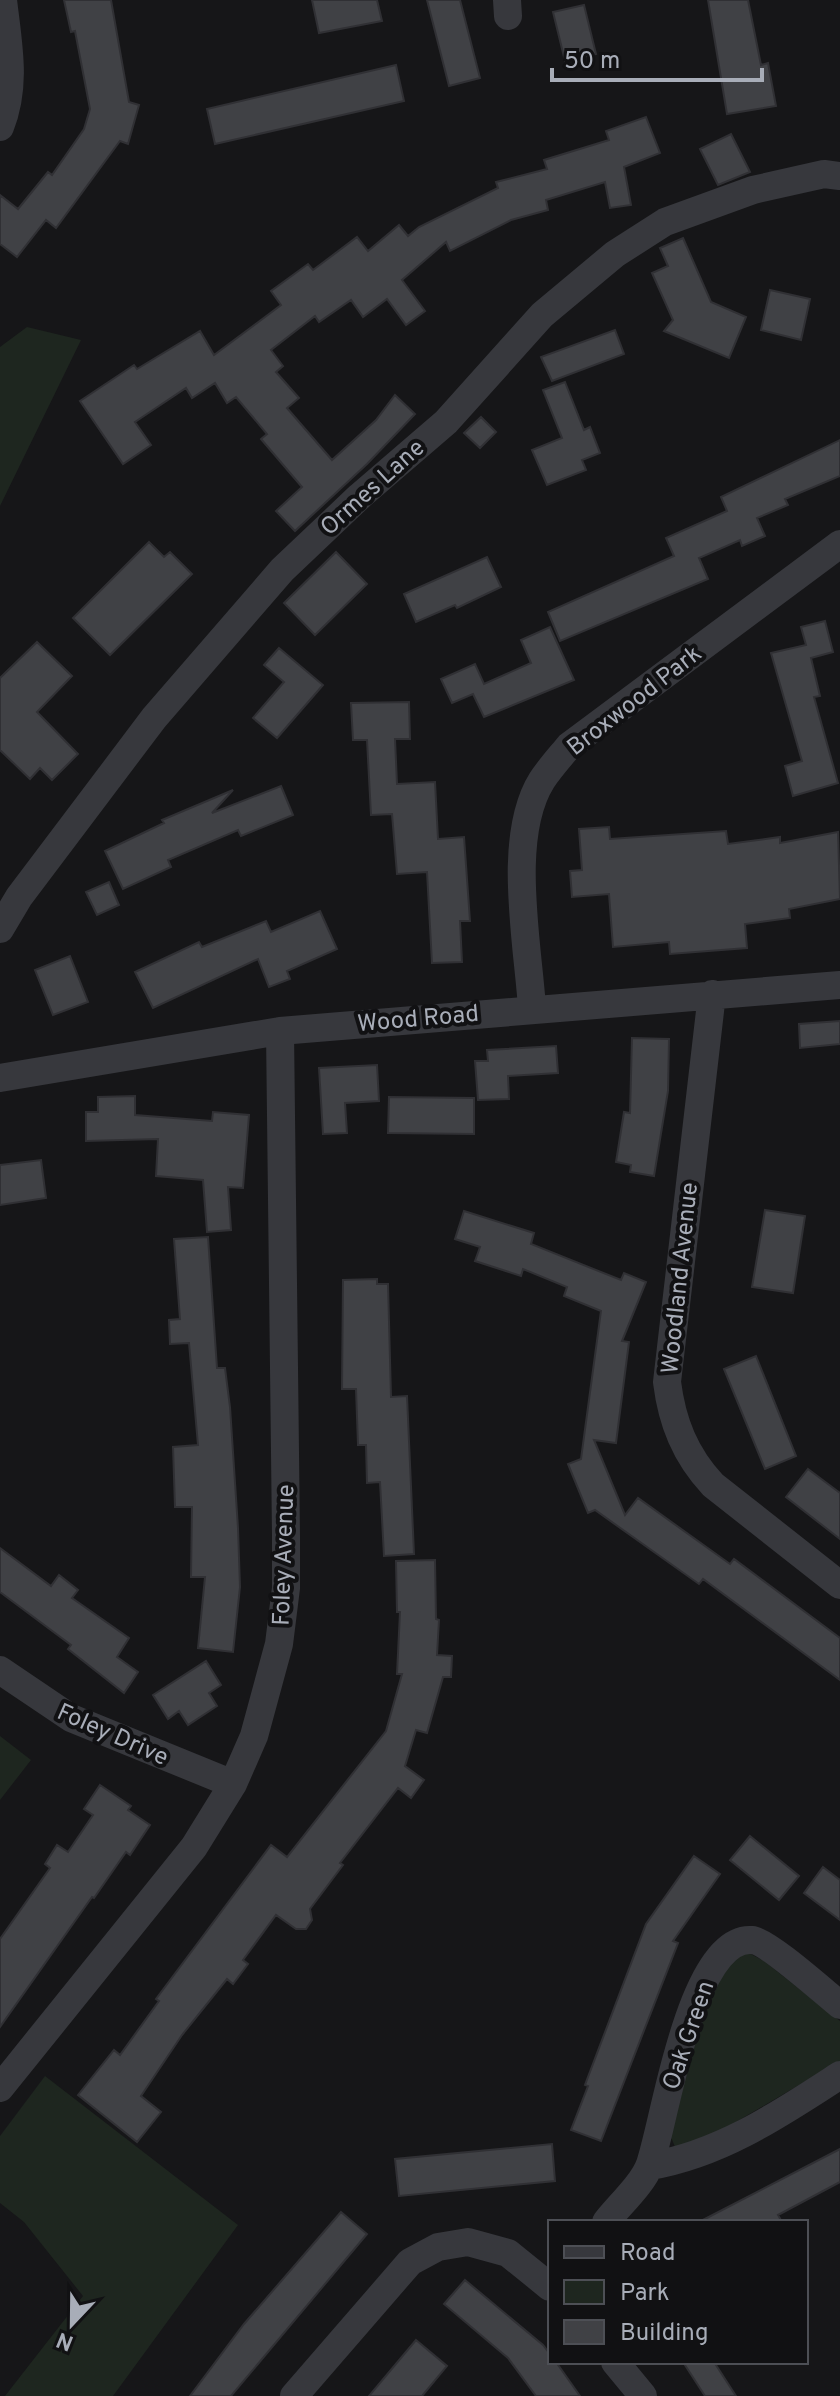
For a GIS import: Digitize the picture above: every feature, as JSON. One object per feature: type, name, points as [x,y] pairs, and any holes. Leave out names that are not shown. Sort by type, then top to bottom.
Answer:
[{"type":"street","points":[[0,127],[10,102],[11,69],[3,0]]},
{"type":"street","name":"Ormes Lane","points":[[0,929],[19,897],[154,718],[273,581],[360,496],[446,422],[542,315],[615,254],[665,222],[753,190],[824,174],[840,176]]},
{"type":"street","name":"Broxwood Park","points":[[532,1008],[522,856],[528,814],[541,782],[569,746],[840,544]]},
{"type":"street","name":"Wood Road","points":[[0,1078],[280,1031],[840,985]]},
{"type":"street","name":"Woodland Avenue","points":[[712,994],[668,1369],[671,1413],[698,1469],[713,1485],[840,1585]]},
{"type":"street","name":"Foley Avenue","points":[[0,2088],[194,1847],[233,1784],[254,1736],[276,1656],[286,1588],[280,1031]]},
{"type":"street","name":"Foley Drive","points":[[0,1670],[71,1718],[233,1784]]},
{"type":"street","name":"Oak Green","points":[[608,2220],[650,2166],[657,2127],[686,2028],[710,1970],[732,1946],[742,1941],[760,1942],[840,2005]]},
{"type":"street","points":[[650,2166],[688,2160],[727,2142],[840,2075]]},
{"type":"street","points":[[294,2396],[410,2262],[438,2247],[468,2242],[508,2253],[548,2285]]},
{"type":"street","points":[[617,2364],[643,2396]]},
{"type":"green space","points":[[27,327],[81,340],[0,506],[0,347]]},
{"type":"green space","points":[[0,1736],[31,1760],[0,1800]]},
{"type":"green space","points":[[745,1951],[764,1961],[840,2021],[840,2061],[688,2150],[676,2149],[670,2135],[705,2005],[728,1960]]},
{"type":"green space","points":[[45,2076],[238,2225],[113,2396],[5,2396],[83,2296],[24,2222],[0,2203],[0,2136]]},
{"type":"building","points":[[64,0],[111,0],[129,102],[139,105],[128,144],[120,141],[56,228],[46,220],[17,257],[0,244],[0,195],[18,209],[48,172],[52,175],[84,129],[90,109],[75,31],[71,32]]},
{"type":"building","points":[[312,0],[377,0],[382,21],[319,33]]},
{"type":"building","points":[[427,0],[460,0],[480,78],[449,86]]},
{"type":"building","points":[[708,0],[748,0],[761,65],[768,63],[776,106],[727,114]]},
{"type":"building","points":[[584,5],[596,54],[565,61],[553,12]]},
{"type":"building","points":[[396,65],[404,101],[215,144],[207,109]]},
{"type":"building","points":[[646,117],[660,153],[624,167],[631,205],[610,208],[605,182],[546,200],[548,210],[511,220],[450,251],[446,242],[402,280],[425,311],[406,325],[387,299],[363,317],[351,300],[319,322],[315,316],[271,350],[283,366],[276,372],[299,398],[287,408],[332,460],[376,420],[395,395],[415,414],[295,531],[276,511],[302,487],[261,439],[267,434],[236,397],[227,403],[215,383],[192,398],[186,388],[135,422],[151,445],[123,464],[80,401],[134,365],[137,369],[200,331],[214,355],[281,305],[271,291],[308,264],[313,270],[357,237],[368,251],[399,225],[408,236],[419,227],[498,188],[496,182],[547,169],[544,160],[609,140],[606,131]]},
{"type":"building","points":[[731,134],[750,172],[718,185],[700,149]]},
{"type":"building","points":[[683,238],[711,302],[746,317],[729,358],[664,331],[673,320],[652,273],[668,266],[660,248]]},
{"type":"building","points":[[770,290],[810,299],[801,340],[761,330]]},
{"type":"building","points":[[615,330],[624,354],[552,381],[541,357]]},
{"type":"building","points":[[565,382],[584,430],[590,427],[600,453],[582,460],[586,470],[547,485],[532,450],[562,438],[543,390]]},
{"type":"building","points":[[481,417],[496,432],[480,448],[464,433]]},
{"type":"building","points":[[840,440],[840,476],[785,499],[788,505],[757,518],[765,536],[742,546],[740,540],[699,558],[708,579],[560,641],[548,612],[674,556],[666,538],[727,511],[721,497]]},
{"type":"building","points":[[149,542],[164,557],[170,552],[192,574],[110,655],[73,618]]},
{"type":"building","points":[[336,552],[367,584],[315,635],[284,603]]},
{"type":"building","points":[[487,557],[501,587],[457,608],[455,605],[416,622],[404,594]]},
{"type":"building","points":[[825,621],[833,652],[811,658],[820,696],[814,697],[838,783],[793,796],[785,766],[802,761],[771,653],[806,645],[801,627]]},
{"type":"building","points":[[550,627],[574,680],[484,717],[473,694],[452,703],[441,679],[475,664],[484,684],[531,663],[521,640]]},
{"type":"building","points":[[37,642],[72,676],[37,712],[78,754],[52,780],[40,768],[30,779],[0,750],[0,678]]},
{"type":"building","points":[[279,648],[323,685],[277,738],[253,718],[284,682],[264,665]]},
{"type":"building","points":[[409,702],[410,739],[395,739],[397,784],[435,782],[438,839],[464,837],[470,921],[460,921],[462,962],[432,963],[427,872],[397,874],[392,814],[371,815],[367,740],[353,740],[351,703]]},
{"type":"building","points":[[281,786],[293,815],[241,836],[238,830],[168,860],[171,867],[123,889],[105,851],[164,823],[162,820],[233,790],[212,813]]},
{"type":"building","points":[[609,827],[610,839],[726,831],[728,844],[780,837],[780,843],[838,832],[840,899],[789,909],[790,918],[745,924],[747,948],[670,954],[669,942],[613,947],[609,894],[572,897],[570,871],[582,870],[579,829]]},
{"type":"building","points":[[109,882],[119,905],[97,915],[86,892]]},
{"type":"building","points":[[320,911],[337,949],[287,971],[290,979],[269,987],[258,959],[153,1008],[135,972],[199,942],[202,947],[266,921],[271,932]]},
{"type":"building","points":[[70,956],[88,1002],[53,1015],[35,970]]},
{"type":"building","points":[[840,1021],[840,1044],[800,1048],[799,1024]]},
{"type":"building","points":[[632,1038],[669,1039],[668,1091],[654,1176],[630,1172],[631,1165],[616,1162],[624,1112],[630,1113]]},
{"type":"building","points":[[556,1046],[558,1073],[508,1076],[509,1099],[478,1100],[475,1061],[488,1061],[487,1050]]},
{"type":"building","points":[[377,1065],[379,1101],[345,1103],[347,1133],[323,1134],[319,1068]]},
{"type":"building","points":[[135,1096],[135,1115],[212,1121],[213,1112],[249,1115],[243,1188],[228,1187],[231,1230],[207,1232],[203,1180],[156,1176],[158,1139],[86,1141],[86,1112],[98,1112],[98,1097]]},
{"type":"building","points":[[389,1097],[474,1098],[474,1134],[388,1133]]},
{"type":"building","points":[[41,1160],[46,1198],[0,1205],[0,1165]]},
{"type":"building","points":[[765,1210],[805,1216],[793,1293],[752,1287]]},
{"type":"building","points":[[464,1211],[534,1233],[531,1244],[621,1280],[624,1273],[646,1282],[622,1341],[629,1342],[616,1443],[594,1440],[625,1515],[638,1498],[730,1564],[734,1559],[840,1638],[840,1680],[703,1579],[699,1584],[595,1510],[588,1513],[568,1464],[581,1459],[601,1311],[564,1296],[567,1287],[523,1269],[521,1276],[475,1261],[480,1247],[455,1239]]},
{"type":"building","points":[[208,1237],[217,1368],[225,1368],[238,1528],[240,1587],[233,1652],[198,1648],[205,1577],[191,1577],[192,1507],[175,1507],[173,1447],[198,1445],[189,1343],[170,1344],[169,1320],[180,1319],[174,1239]]},
{"type":"building","points":[[377,1279],[377,1284],[388,1284],[391,1397],[407,1396],[414,1554],[384,1556],[380,1482],[367,1483],[366,1445],[358,1445],[356,1389],[342,1389],[343,1280]]},
{"type":"building","points":[[756,1356],[796,1456],[765,1469],[724,1369]]},
{"type":"building","points":[[808,1469],[840,1493],[840,1539],[786,1497]]},
{"type":"building","points":[[0,1548],[51,1586],[59,1575],[78,1590],[72,1598],[129,1638],[117,1657],[138,1672],[124,1693],[68,1649],[71,1645],[0,1592]]},
{"type":"building","points":[[435,1560],[436,1619],[439,1620],[437,1655],[452,1656],[451,1677],[443,1677],[427,1733],[416,1730],[405,1766],[424,1780],[411,1798],[398,1788],[340,1863],[343,1865],[310,1909],[312,1920],[306,1929],[296,1929],[276,1915],[243,1960],[248,1964],[233,1984],[227,1979],[182,2035],[141,2096],[161,2112],[137,2142],[78,2095],[114,2050],[120,2055],[159,2001],[156,1999],[271,1845],[287,1857],[386,1731],[402,1674],[397,1674],[400,1612],[397,1612],[396,1561]]},
{"type":"building","points":[[206,1661],[221,1685],[209,1693],[217,1706],[188,1725],[179,1711],[168,1719],[153,1695]]},
{"type":"building","points":[[100,1785],[131,1806],[128,1810],[150,1825],[130,1855],[126,1852],[92,1897],[0,2027],[0,1939],[50,1868],[45,1864],[57,1845],[68,1852],[93,1815],[84,1809]]},
{"type":"building","points":[[750,1836],[799,1876],[779,1900],[730,1860]]},
{"type":"building","points":[[694,1856],[720,1874],[673,1941],[678,1943],[601,2141],[571,2130],[646,1924]]},
{"type":"building","points":[[823,1867],[840,1880],[840,1920],[804,1893]]},
{"type":"building","points":[[552,2144],[555,2181],[399,2196],[395,2159]]},
{"type":"building","points":[[840,2149],[840,2182],[778,2215],[781,2220],[703,2220]]},
{"type":"building","points":[[341,2212],[367,2234],[231,2396],[190,2396],[244,2324]]},
{"type":"building","points":[[465,2280],[543,2345],[548,2351],[548,2364],[557,2364],[580,2396],[536,2396],[508,2358],[444,2304]]},
{"type":"building","points":[[416,2340],[447,2366],[422,2396],[369,2396]]},
{"type":"building","points":[[684,2364],[715,2364],[736,2396],[705,2396]]}]
